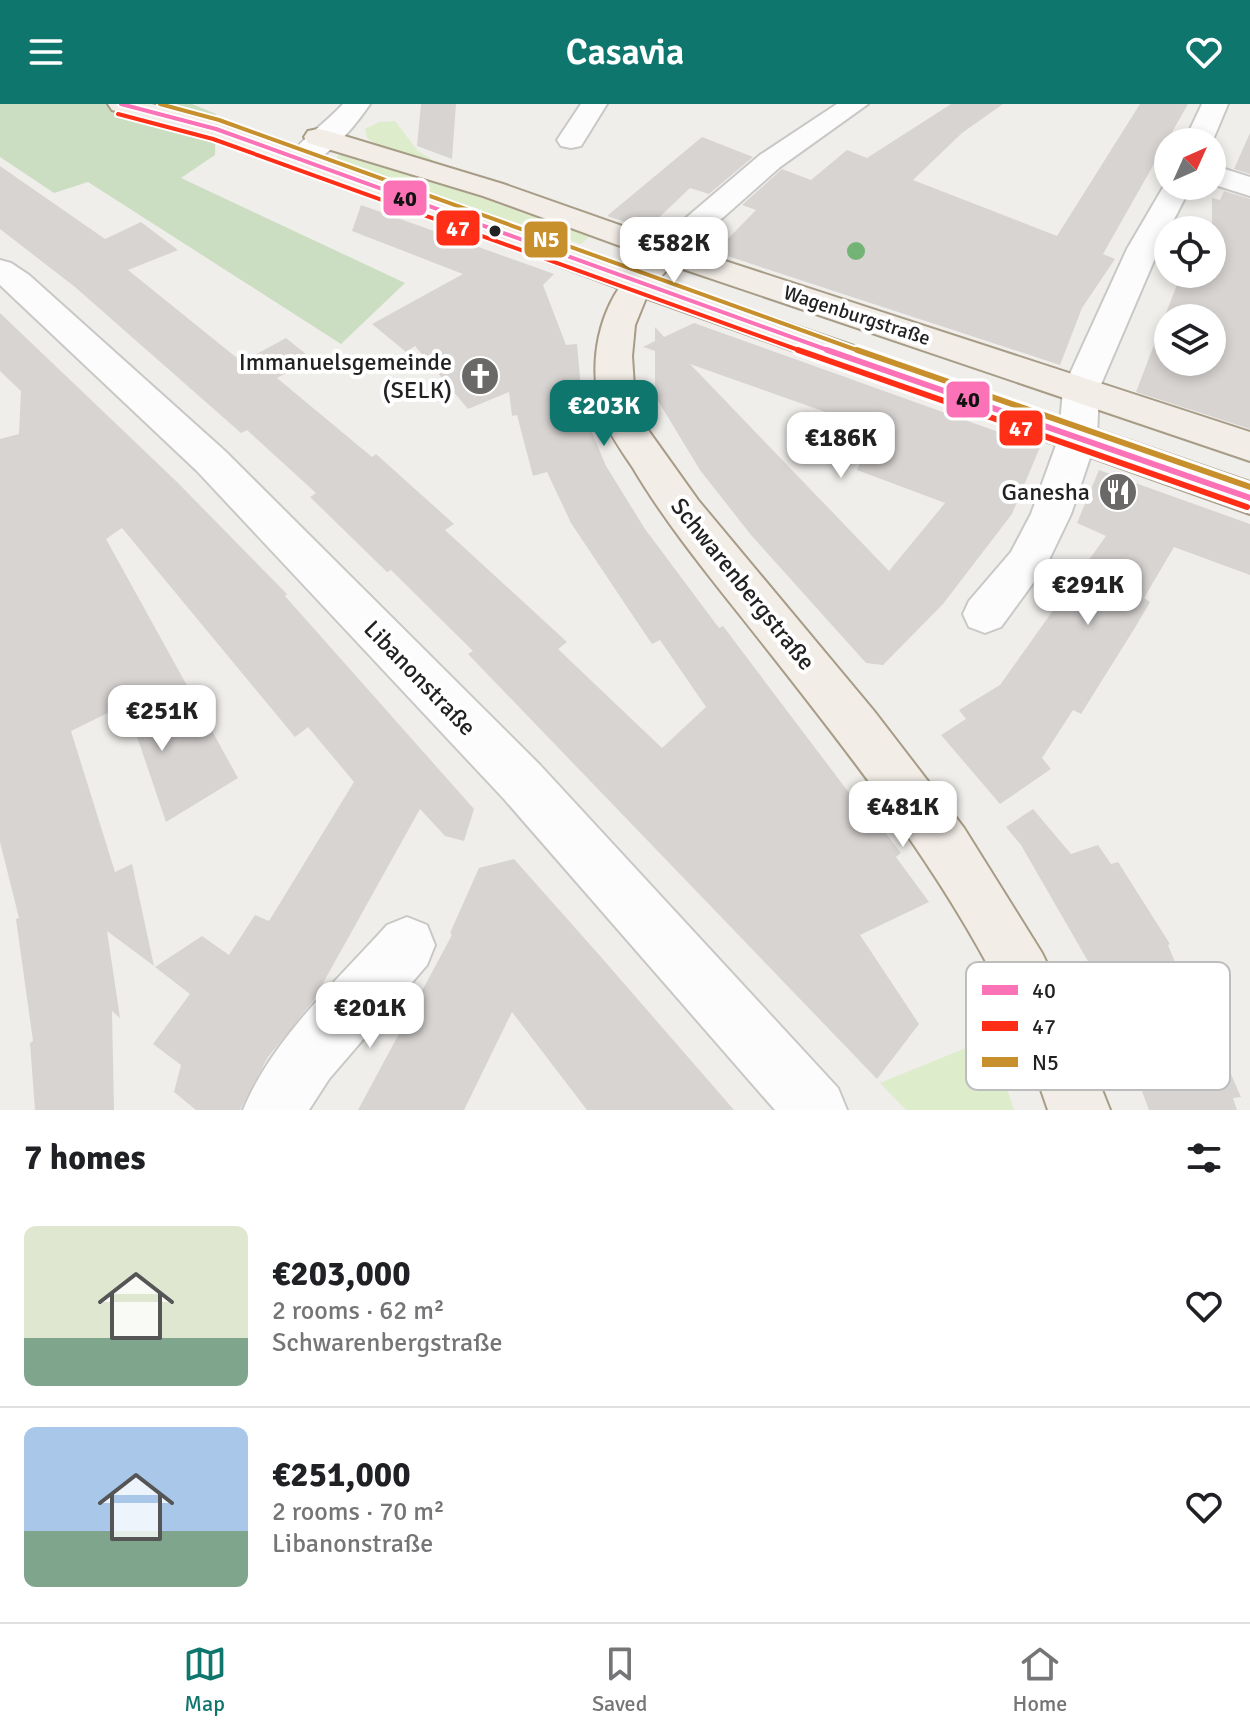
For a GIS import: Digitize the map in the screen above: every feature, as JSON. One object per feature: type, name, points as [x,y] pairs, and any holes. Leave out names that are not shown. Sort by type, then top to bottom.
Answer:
[{"type":"main road","name":"Wagenburgstraße","points":[[121,104],[216,129],[301,159],[652,267],[1081,389],[1250,447]]},
{"type":"main road","name":"Wagenburgstraße","points":[[216,129],[274,130],[326,139],[493,190],[652,267],[1078,437],[1250,498]]},
{"type":"main road","name":"Schwarenbergstraße","points":[[652,267],[623,310],[615,347],[613,370],[622,418],[655,474],[939,834],[1018,962]]},
{"type":"main road","name":"Schwarenbergstraße","points":[[1073,1090],[1079,1110]]},
{"type":"street","points":[[301,159],[326,139],[357,104]]},
{"type":"street","points":[[571,140],[594,104]]},
{"type":"street","points":[[1204,128],[1215,104]]},
{"type":"street","name":"Schwarenbergstraße","points":[[652,267],[770,161],[842,106]]},
{"type":"street","points":[[1226,179],[1250,187]]},
{"type":"street","points":[[985,614],[1026,564],[1051,514],[1078,437],[1081,389],[1143,249],[1169,200]]},
{"type":"street","name":"Libanonstraße","points":[[0,270],[17,282],[211,461],[522,782],[816,1110]]},
{"type":"street","points":[[274,1110],[308,1058],[407,945]]},
{"type":"green space","points":[[0,104],[192,104],[216,114],[215,155],[181,178],[405,283],[341,344],[88,182],[54,193],[0,157]]},
{"type":"green space","points":[[395,121],[418,151],[448,169],[379,146],[367,138],[365,129],[379,122]]},
{"type":"green space","points":[[347,153],[590,236],[581,244],[334,163],[337,156]]},
{"type":"green space","points":[[966,1048],[966,1090],[1007,1090],[1014,1110],[906,1110],[880,1083]]},
{"type":"building","points":[[421,104],[456,104],[452,159],[417,146]]},
{"type":"building","points":[[951,104],[1003,104],[962,133],[913,180],[1057,236],[1140,104],[1188,104],[1174,128],[1154,128],[1154,164],[1103,254],[1115,259],[1082,308],[1060,365],[715,252],[756,210],[742,205],[782,169],[811,180],[847,150],[867,158]]},
{"type":"building","points":[[1250,133],[1250,174],[1234,169]]},
{"type":"building","points":[[702,137],[753,157],[709,194],[690,188],[647,229],[607,216]]},
{"type":"building","points":[[0,166],[105,239],[141,222],[178,250],[128,270],[242,362],[286,338],[312,359],[277,378],[372,457],[376,454],[454,524],[445,530],[567,642],[558,649],[662,748],[706,707],[660,640],[652,644],[571,523],[547,472],[533,476],[517,415],[512,416],[509,392],[468,409],[415,346],[406,352],[372,324],[463,274],[352,231],[361,205],[554,274],[543,285],[566,345],[577,344],[583,411],[606,466],[645,529],[719,628],[723,626],[868,818],[872,815],[901,853],[896,857],[929,902],[860,935],[919,1024],[877,1079],[468,654],[473,651],[391,570],[387,572],[310,497],[316,493],[247,430],[241,433],[75,287],[0,229]]},
{"type":"building","points":[[1226,192],[1250,199],[1250,429],[1136,392],[1154,345],[1154,376],[1226,376],[1226,304],[1170,304],[1176,288],[1226,288],[1226,216],[1212,216],[1212,200],[1226,200]]},
{"type":"building","points":[[0,313],[177,482],[287,594],[285,596],[474,809],[464,841],[445,836],[420,809],[313,1001],[268,1057],[240,1110],[196,1110],[174,1092],[181,1065],[153,1044],[190,994],[155,967],[202,936],[229,955],[255,915],[269,921],[354,782],[308,727],[295,737],[122,528],[106,539],[238,778],[166,822],[126,704],[71,731],[115,872],[132,864],[154,966],[107,931],[120,1018],[112,1011],[114,1110],[35,1110],[30,1043],[33,1041],[16,919],[19,918],[0,842],[0,439],[19,434],[21,391],[0,371]]},
{"type":"building","points":[[694,323],[1040,447],[1012,514],[943,604],[883,665],[866,663],[751,535],[700,470],[655,396],[655,351],[643,347],[655,341],[655,327],[664,337]],"holes":[[[690,364],[876,430],[857,470],[945,503],[889,571]]]},
{"type":"building","points":[[1099,470],[1250,524],[1250,575],[1174,547],[1144,598],[1150,602],[1081,714],[1073,710],[1042,758],[1051,769],[1000,804],[941,735],[966,719],[959,710],[1000,685],[1106,536],[1077,523]]},
{"type":"building","points":[[1033,809],[1071,854],[1098,845],[1111,864],[1118,862],[1170,944],[1175,962],[1088,962],[1021,845],[1006,827]]},
{"type":"building","points":[[514,859],[734,1110],[587,1110],[512,1012],[464,1110],[358,1110],[452,935],[450,933],[479,868]]},
{"type":"building","points":[[1230,1072],[1241,1097],[1233,1098],[1237,1110],[1149,1110],[1142,1090],[1230,1090]]},
{"type":"transit line","name":"40","points":[[121,104],[216,129],[692,303],[1250,498]]},
{"type":"transit line","name":"N5","points":[[160,104],[219,120],[695,294],[1250,487]]},
{"type":"transit line","name":"47","points":[[118,114],[213,139],[689,312],[1247,507]]},
{"type":"place","name":"Immanuelsgemeinde (SELK)","points":[[480,376]]},
{"type":"place","name":"Ganesha","points":[[1118,492]]}]
